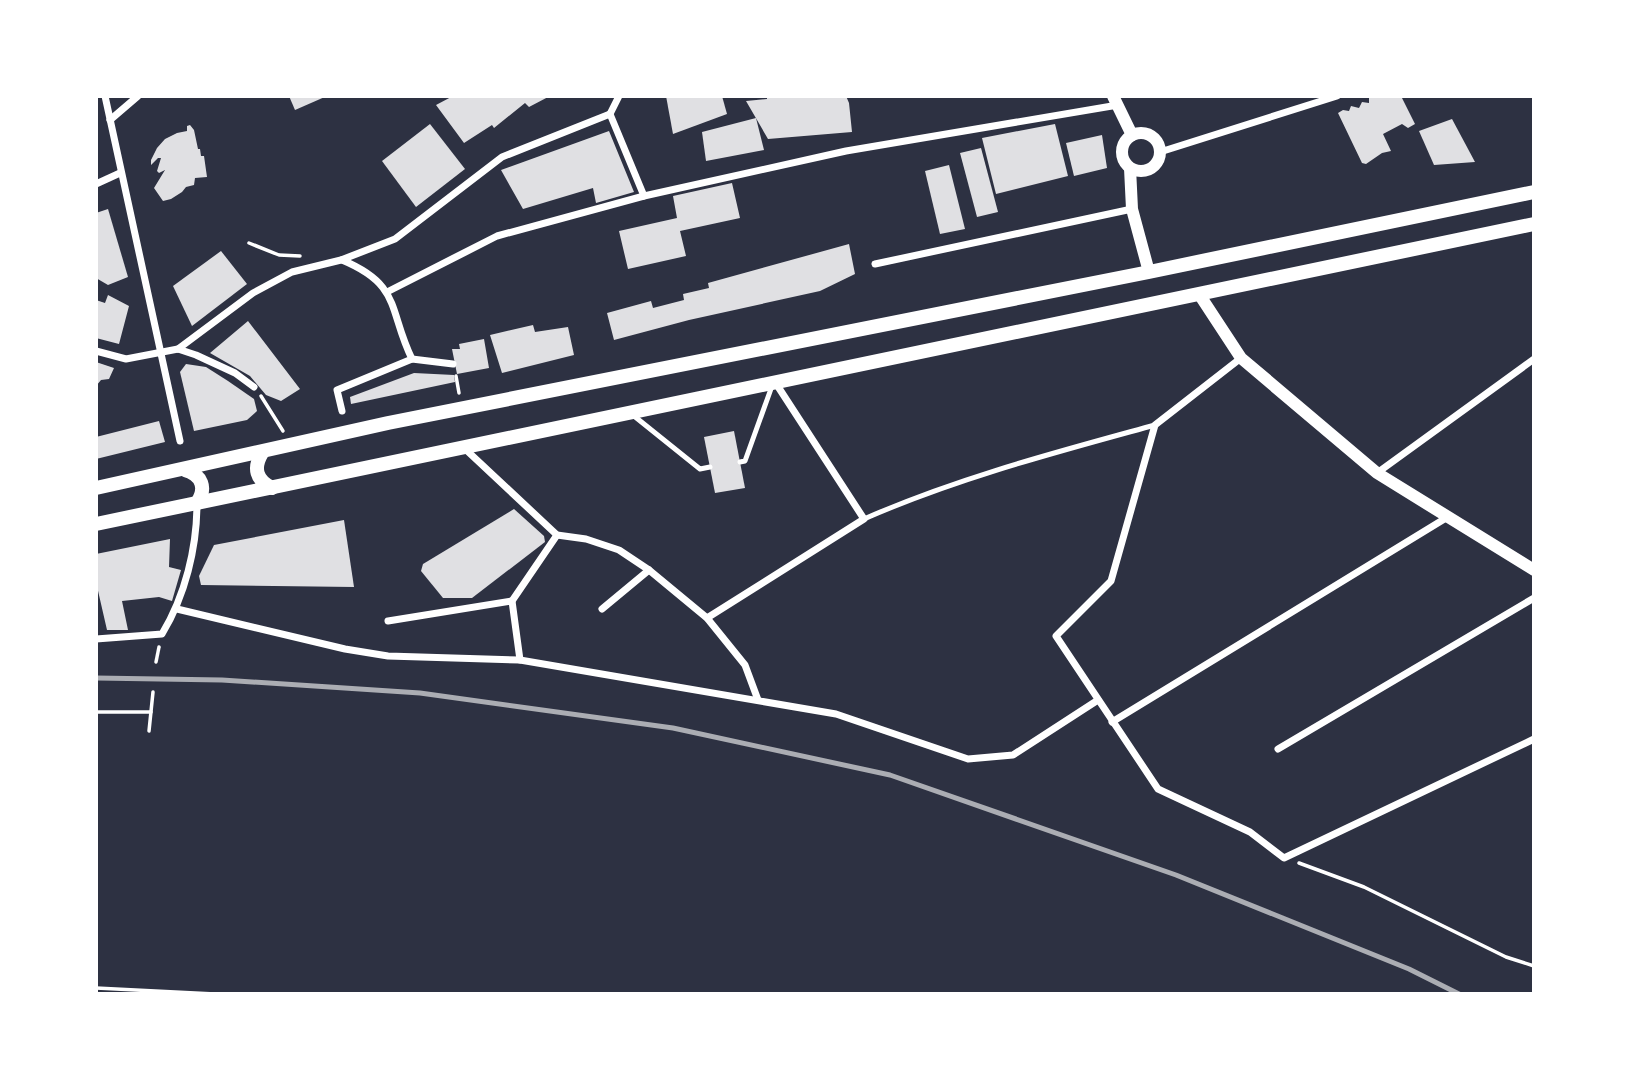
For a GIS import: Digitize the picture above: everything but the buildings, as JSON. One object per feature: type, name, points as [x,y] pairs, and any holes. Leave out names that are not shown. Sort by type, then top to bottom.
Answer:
[{"type":"main road","points":[[96,488],[727,354],[1149,272],[1534,192]]},
{"type":"main road","points":[[96,524],[1534,224]]},
{"type":"main road","points":[[262,453],[257,461],[258,478],[272,488]]},
{"type":"main road","points":[[185,470],[202,482],[203,489],[197,503]]},
{"type":"street","points":[[105,96],[180,441]]},
{"type":"street","points":[[110,120],[138,96]]},
{"type":"street","points":[[96,351],[126,359],[178,349],[253,293],[292,272],[341,260],[395,239],[502,157],[610,114],[619,96]]},
{"type":"street","points":[[1160,152],[1320,99],[1337,96]]},
{"type":"street","points":[[387,292],[497,236],[644,196],[846,151],[1115,101],[1132,135]]},
{"type":"street","points":[[610,114],[644,196]]},
{"type":"street","points":[[1138,133],[1156,140],[1160,152],[1156,163],[1147,170],[1136,170],[1130,168],[1123,159],[1122,148],[1132,135],[1138,133]]},
{"type":"street","points":[[1130,168],[1132,209],[1149,272]]},
{"type":"street","points":[[96,184],[120,173]]},
{"type":"street","points":[[875,264],[1132,209]]},
{"type":"street","points":[[341,260],[360,267],[387,292],[394,305],[400,335],[412,359]]},
{"type":"street","points":[[1199,294],[1241,358],[1377,473],[1534,570]]},
{"type":"street","points":[[178,349],[235,373],[254,387]]},
{"type":"street","points":[[1241,358],[1155,425],[1111,581],[1056,636],[1158,789],[1250,832],[1284,858],[1534,739]]},
{"type":"street","points":[[342,411],[337,390],[412,359],[453,364]]},
{"type":"street","points":[[1377,473],[1534,359]]},
{"type":"street","points":[[707,618],[864,519],[774,381]]},
{"type":"street","points":[[463,446],[557,535],[586,539],[619,550],[649,570],[707,618],[745,665],[758,700]]},
{"type":"street","points":[[96,639],[162,635],[177,609],[197,531],[197,503]]},
{"type":"street","points":[[1112,722],[1446,518]]},
{"type":"street","points":[[520,660],[512,601],[557,535]]},
{"type":"street","points":[[602,609],[649,570]]},
{"type":"street","points":[[1278,750],[1534,598]]},
{"type":"street","points":[[387,621],[512,601]]},
{"type":"street","points":[[177,609],[388,656],[520,660],[836,714],[968,759],[1013,755],[1098,700]]},
{"type":"lane","points":[[740,461],[745,461],[774,381]]},
{"type":"lane","points":[[629,411],[699,469],[710,467]]},
{"type":"lane","points":[[864,519],[902,502],[1033,459],[1155,425]]},
{"type":"path","points":[[249,243],[279,254],[304,257]]},
{"type":"path","points":[[453,364],[463,409]]},
{"type":"path","points":[[254,387],[278,420],[289,446]]},
{"type":"path","points":[[149,731],[153,692]]},
{"type":"path","points":[[96,712],[151,712]]},
{"type":"path","points":[[1284,858],[1364,887],[1506,957],[1534,966]]},
{"type":"path","points":[[96,988],[215,994]]},
{"type":"railway","points":[[96,678],[222,680],[420,693],[673,728],[890,775],[1176,875],[1409,969],[1459,994]]}]
